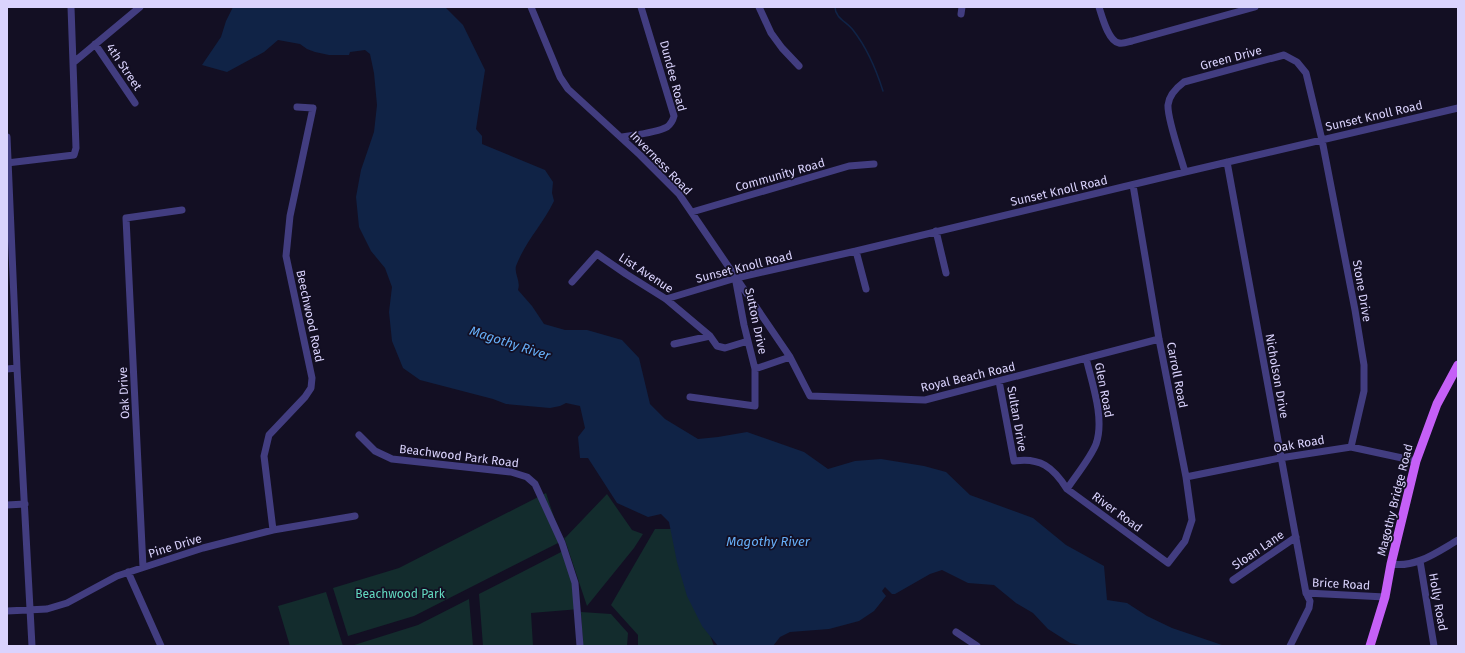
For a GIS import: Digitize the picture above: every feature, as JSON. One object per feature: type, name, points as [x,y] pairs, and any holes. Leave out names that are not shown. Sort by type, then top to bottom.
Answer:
[{"type":"main road","name":"Magothy Bridge Road","points":[[1370,646],[1385,597],[1391,564],[1416,461],[1437,404],[1458,365]]},
{"type":"street","points":[[8,163],[74,155],[76,148],[71,7]]},
{"type":"street","points":[[74,62],[140,7]]},
{"type":"street","name":"Inverness Road","points":[[532,7],[560,77],[576,98],[622,137],[680,194],[790,357]]},
{"type":"street","name":"Dundee Road","points":[[622,137],[667,127],[672,122],[674,116],[641,7]]},
{"type":"street","points":[[760,7],[771,33],[782,48],[799,66]]},
{"type":"street","points":[[1099,7],[1109,34],[1113,40],[1119,43],[1132,42],[1255,7]]},
{"type":"street","name":"4th Street","points":[[95,44],[135,103]]},
{"type":"street","name":"Green Drive","points":[[1185,172],[1170,118],[1168,104],[1174,90],[1184,82],[1284,55],[1297,62],[1306,73],[1322,140]]},
{"type":"street","name":"Beechwood Road","points":[[273,530],[264,456],[269,435],[305,397],[311,388],[312,378],[286,256],[290,216],[313,108],[297,107]]},
{"type":"street","name":"Sunset Knoll Road","points":[[666,299],[736,278],[856,252],[1185,172],[1458,108]]},
{"type":"street","points":[[7,137],[9,234],[32,646]]},
{"type":"street","name":"Stone Drive","points":[[1322,140],[1355,310],[1364,365],[1364,391],[1351,447]]},
{"type":"street","name":"Nicholson Drive","points":[[1228,162],[1280,458],[1306,593]]},
{"type":"street","name":"Community Road","points":[[692,212],[849,166],[874,164]]},
{"type":"street","name":"Carroll Road","points":[[1132,186],[1159,339],[1186,477],[1192,520],[1185,541],[1168,563]]},
{"type":"street","name":"Oak Drive","points":[[143,567],[126,218],[182,210]]},
{"type":"street","points":[[936,232],[946,273]]},
{"type":"street","points":[[856,252],[866,289]]},
{"type":"street","name":"List Avenue","points":[[572,282],[597,254],[666,299],[710,336],[720,348],[725,348],[748,340]]},
{"type":"street","name":"Sutton Drive","points":[[690,397],[755,406],[755,369],[736,278]]},
{"type":"street","points":[[674,344],[710,336]]},
{"type":"street","name":"Royal Beach Road","points":[[790,357],[810,396],[924,400],[1159,339]]},
{"type":"street","points":[[755,369],[790,357]]},
{"type":"street","name":"Glen Road","points":[[1067,488],[1084,465],[1096,444],[1100,420],[1086,358]]},
{"type":"street","points":[[7,369],[17,368]]},
{"type":"street","name":"Sultan Drive","points":[[999,381],[1014,461],[1026,459],[1044,463],[1057,474]]},
{"type":"street","name":"Beachwood Park Road","points":[[359,435],[375,451],[392,459],[511,472],[527,477],[535,484],[562,542],[575,583],[580,646]]},
{"type":"street","name":"Oak Road","points":[[1186,477],[1280,458],[1351,447],[1416,461]]},
{"type":"street","name":"River Road","points":[[1057,474],[1067,488],[1168,563]]},
{"type":"street","points":[[7,504],[25,504]]},
{"type":"street","name":"Pine Drive","points":[[7,611],[47,609],[67,604],[88,593],[104,582],[128,572],[203,548],[273,530],[355,516]]},
{"type":"street","name":"Sloan Lane","points":[[1233,580],[1296,537]]},
{"type":"street","points":[[1391,564],[1401,566],[1420,561],[1458,540]]},
{"type":"street","name":"Holly Road","points":[[1420,561],[1434,646]]},
{"type":"street","points":[[128,572],[161,646]]},
{"type":"street","name":"Brice Road","points":[[1290,646],[1309,608],[1310,601],[1306,593],[1385,597]]},
{"type":"street","points":[[956,632],[977,646]]},
{"type":"green space","name":"Beachwood Park","points":[[546,493],[562,541],[414,616],[348,636],[333,588],[399,568]]},
{"type":"green space","points":[[607,494],[632,530],[643,534],[634,548],[587,606],[564,537],[565,538]]},
{"type":"green space","points":[[655,529],[672,529],[714,646],[638,646],[638,635],[611,605]]},
{"type":"green space","name":"Beachwood Park","points":[[565,550],[580,609],[531,613],[533,646],[483,646],[479,594]]},
{"type":"green space","name":"Beachwood Park","points":[[326,592],[343,646],[290,646],[278,606]]},
{"type":"green space","name":"Beachwood Park","points":[[469,599],[473,646],[351,646],[418,625]]},
{"type":"green space","points":[[581,612],[611,614],[628,633],[627,646],[583,646]]},
{"type":"water","name":"Magothy River","points":[[233,7],[445,7],[463,25],[485,70],[476,129],[482,136],[482,144],[545,170],[553,182],[552,193],[554,201],[524,249],[516,266],[519,284],[518,290],[532,306],[544,324],[565,330],[587,330],[622,340],[639,358],[650,404],[665,419],[698,439],[747,432],[804,452],[828,469],[855,461],[881,459],[924,466],[946,472],[970,495],[1033,518],[1066,545],[1104,566],[1107,600],[1127,603],[1147,616],[1172,628],[1225,646],[1084,646],[1070,643],[1048,629],[1033,613],[1016,603],[994,585],[968,583],[942,570],[930,574],[895,594],[892,594],[885,587],[882,591],[886,596],[874,611],[859,621],[829,629],[790,632],[780,637],[773,646],[718,646],[702,626],[687,596],[677,562],[669,522],[661,514],[648,517],[617,503],[588,458],[580,458],[578,437],[585,428],[580,406],[566,403],[550,408],[506,404],[493,399],[420,380],[403,368],[392,341],[389,312],[392,287],[385,268],[371,251],[359,227],[356,197],[361,170],[374,132],[377,105],[374,73],[370,54],[365,50],[350,52],[349,55],[329,55],[307,49],[300,44],[278,40],[264,52],[227,72],[202,65],[221,37],[226,21]]},
{"type":"waterway","points":[[835,7],[839,17],[851,27],[863,44],[883,91]]}]
